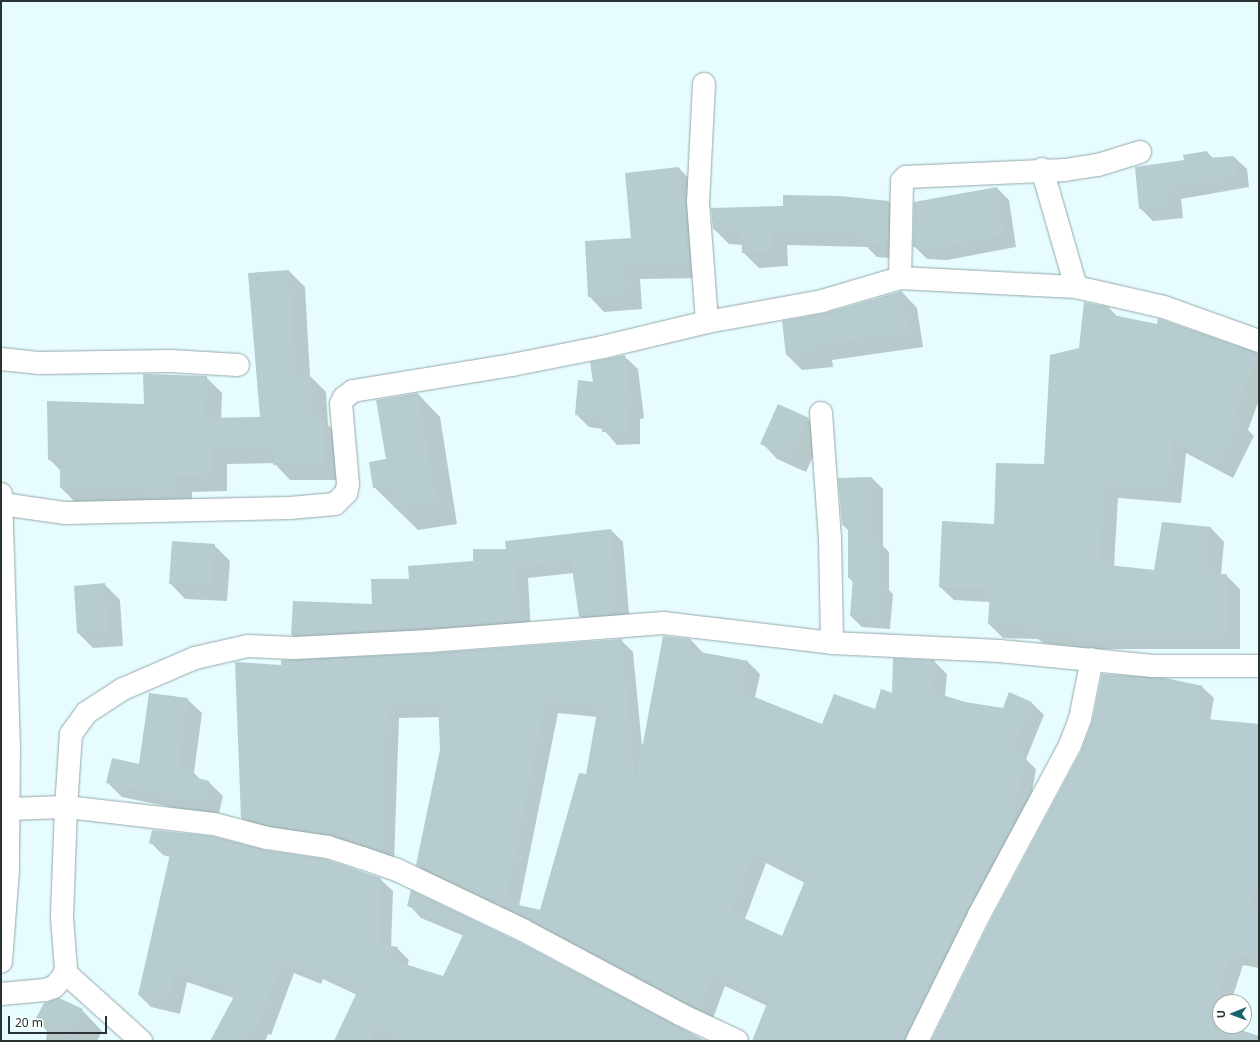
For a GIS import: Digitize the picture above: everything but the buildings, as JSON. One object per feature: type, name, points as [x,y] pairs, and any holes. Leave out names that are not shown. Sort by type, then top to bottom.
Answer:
[{"type":"street","points":[[704,84],[698,202],[707,322]]},
{"type":"street","points":[[900,278],[903,179],[910,175],[1042,169],[1065,170],[1098,165],[1140,152]]},
{"type":"street","points":[[1042,169],[1076,287]]},
{"type":"street","points":[[1,962],[7,877],[8,809],[7,656],[1,499],[65,513],[290,508],[335,504],[346,493],[348,484],[341,404],[348,393],[512,365],[707,322],[822,301],[900,278],[1076,287],[1164,307],[1259,341]]},
{"type":"street","points":[[1,359],[38,363],[171,361],[238,365]]},
{"type":"street","points":[[821,413],[831,545],[832,643]]},
{"type":"street","points":[[1,994],[45,990],[54,987],[63,977],[66,969],[62,918],[66,807],[71,734],[86,713],[123,689],[195,658],[216,651],[248,646],[295,648],[429,641],[662,623],[832,643],[1000,651],[1153,666],[1259,666]]},
{"type":"street","points":[[917,1041],[979,914],[1070,744],[1080,719],[1092,659]]},
{"type":"street","points":[[8,809],[66,807],[214,824],[267,838],[328,847],[397,870],[523,930],[680,1014],[737,1041]]},
{"type":"street","points":[[63,977],[70,977],[79,982],[141,1041]]}]
